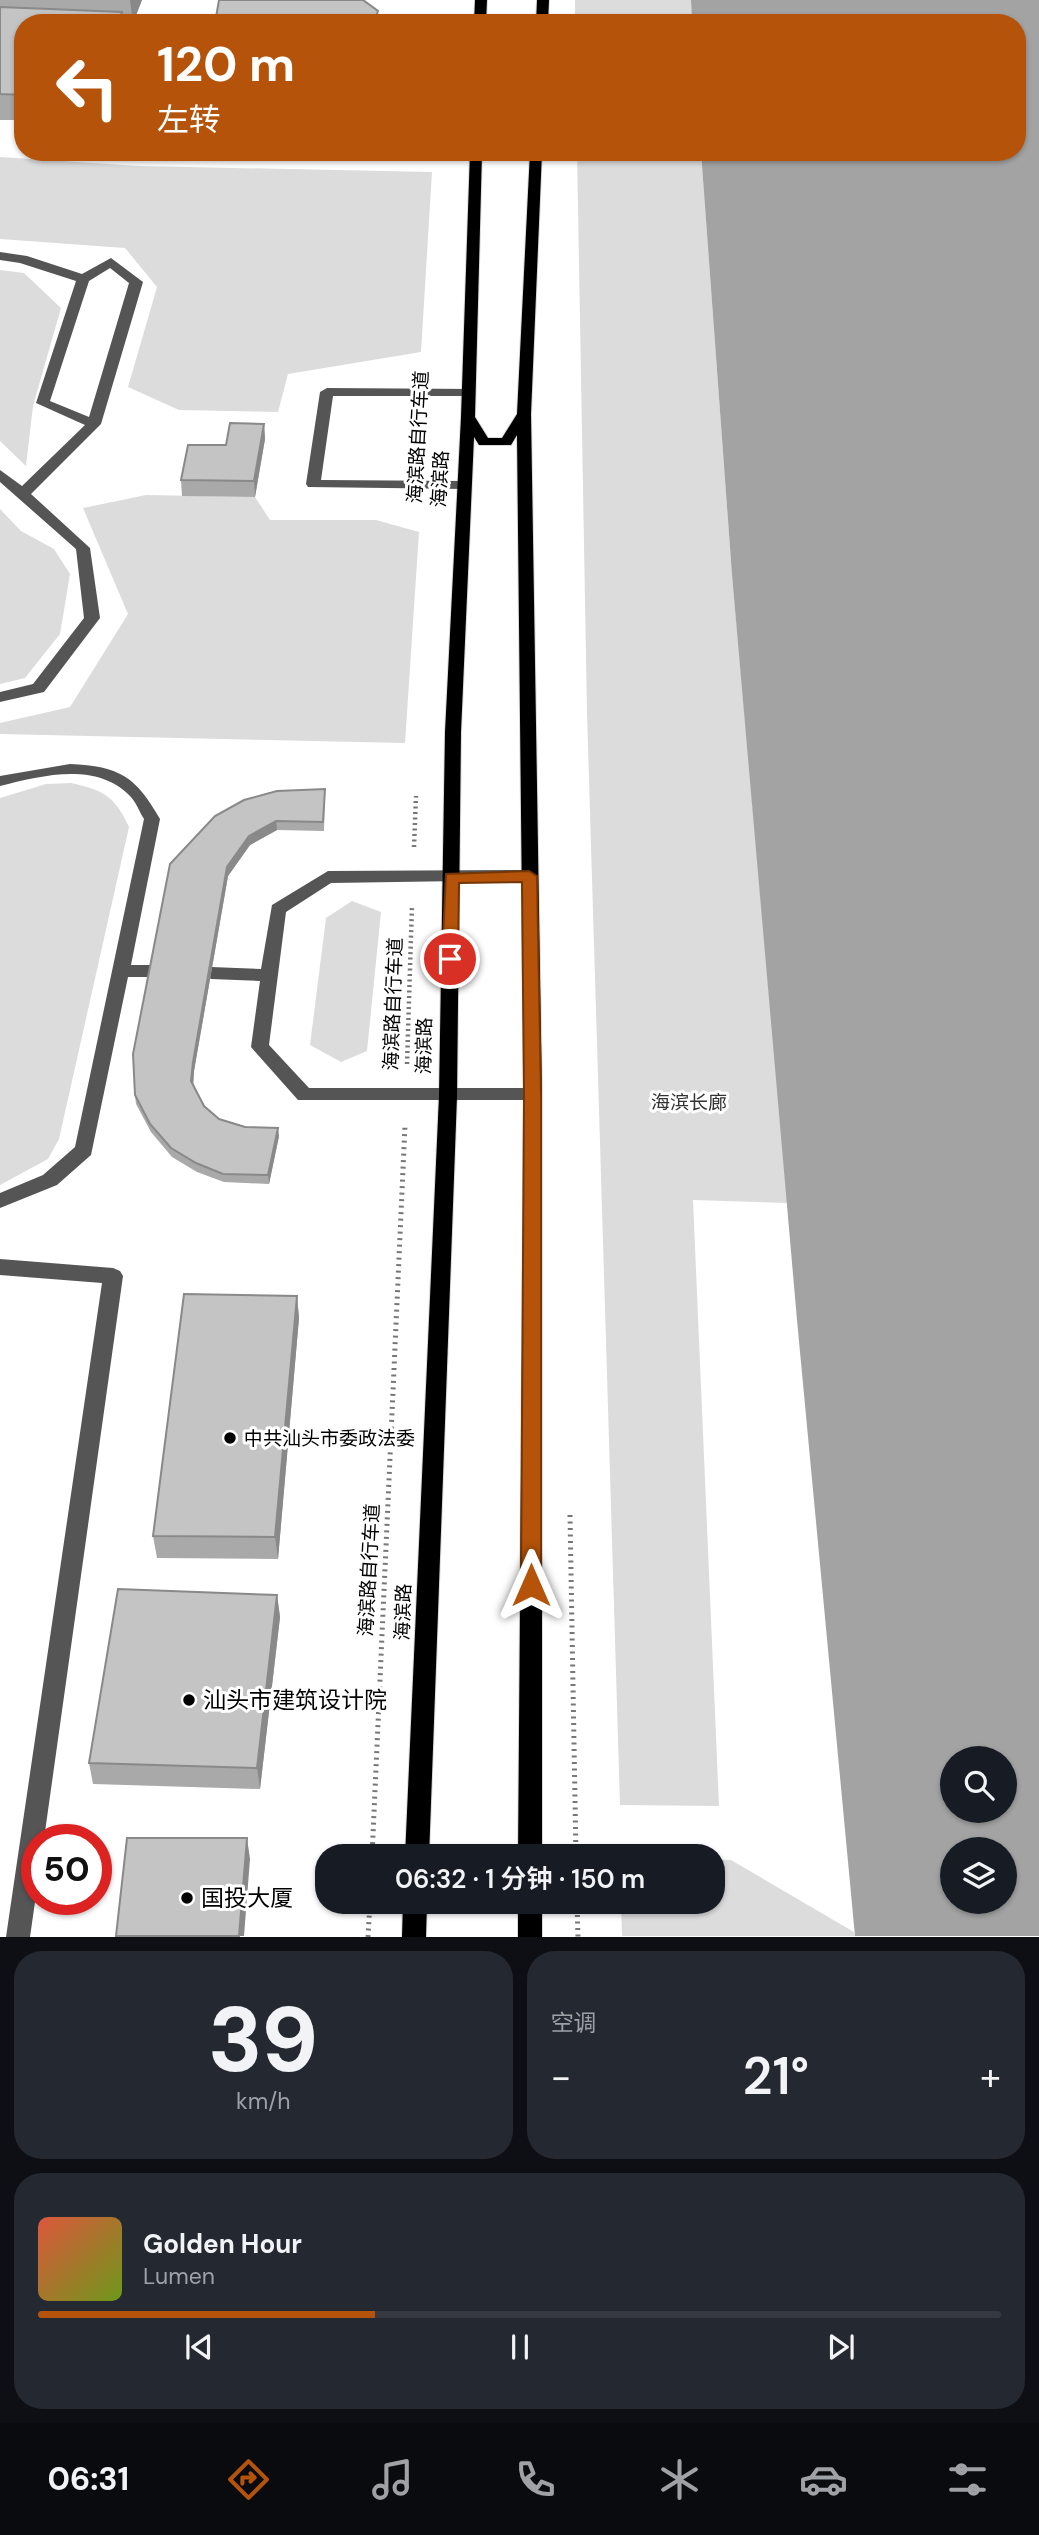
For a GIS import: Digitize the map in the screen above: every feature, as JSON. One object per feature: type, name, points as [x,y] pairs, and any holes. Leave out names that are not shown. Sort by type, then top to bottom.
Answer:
[{"type":"main road","name":"海滨路","points":[[418,1844],[448,1096],[453,732],[469,392],[476,161]]},
{"type":"main road","points":[[530,1844],[533,1095],[524,414],[536,161]]},
{"type":"main road","points":[[506,442],[524,414]]},
{"type":"main road","points":[[468,417],[484,442]]},
{"type":"main road","points":[[484,442],[506,442]]},
{"type":"main road","points":[[465,479],[484,442]]},
{"type":"main road","points":[[506,442],[524,474]]},
{"type":"main road","points":[[414,1937],[415,1914]]},
{"type":"main road","points":[[530,1914],[530,1937]]},
{"type":"street","points":[[0,256],[22,259],[83,279]]},
{"type":"street","points":[[22,494],[94,424],[136,282],[111,262],[83,279],[43,403],[94,424]]},
{"type":"street","points":[[465,479],[313,484],[327,392],[469,392]]},
{"type":"street","points":[[0,474],[83,548],[92,618],[38,688],[0,697]]},
{"type":"street","points":[[0,781],[40,771],[75,768],[108,775],[136,792],[152,819],[84,1150],[50,1180],[0,1202]]},
{"type":"street","points":[[529,876],[328,877],[278,909],[260,1047],[304,1095],[533,1095]]},
{"type":"street","points":[[120,971],[152,971]]},
{"type":"street","points":[[211,973],[269,975]]},
{"type":"street","points":[[0,1267],[113,1276],[18,1937]]},
{"type":"path","name":"海滨路自行车道","points":[[373,1844],[417,782]]},
{"type":"path","points":[[368,1937],[369,1914]]},
{"type":"path","points":[[577,1914],[578,1937]]},
{"type":"green space","points":[[575,0],[691,0],[692,14],[575,14]]},
{"type":"green space","points":[[0,157],[14,158],[14,161],[140,166],[432,172],[421,352],[288,374],[278,412],[179,410],[128,387],[157,287],[125,248],[0,239]]},
{"type":"green space","name":"海滨长廊","points":[[577,161],[702,161],[732,575],[788,1203],[693,1200],[719,1806],[620,1805],[587,713]]},
{"type":"green space","points":[[0,270],[24,273],[61,308],[33,406],[26,466],[0,441]]},
{"type":"green space","points":[[146,495],[255,497],[270,520],[376,520],[419,532],[405,743],[0,734],[0,723],[70,707],[128,614],[83,508]]},
{"type":"green space","points":[[0,509],[21,531],[54,549],[70,574],[60,634],[25,678],[0,684]]},
{"type":"green space","points":[[71,783],[92,788],[107,796],[119,808],[129,827],[59,1139],[48,1159],[0,1185],[0,798],[46,784]]},
{"type":"green space","points":[[352,901],[381,912],[367,1051],[341,1062],[310,1045],[326,918]]},
{"type":"green space","points":[[725,1860],[731,1860],[854,1932],[855,1936],[622,1936],[621,1914],[725,1914]]},
{"type":"shaded area","points":[[691,0],[1039,0],[1039,1936],[855,1936],[797,1320],[732,575],[702,161],[1026,161],[1026,14],[692,14]]},
{"type":"building","points":[[219,0],[363,0],[378,11],[377,14],[217,14]]},
{"type":"building","points":[[0,7],[122,12],[14,14],[14,95],[0,94]]},
{"type":"building","points":[[230,423],[264,424],[254,481],[181,480],[188,445],[226,445]]},
{"type":"building","points":[[325,789],[323,822],[276,821],[249,836],[227,867],[191,1081],[204,1106],[219,1119],[245,1127],[278,1128],[268,1175],[223,1174],[196,1163],[171,1148],[150,1124],[135,1095],[133,1054],[170,864],[215,816],[244,800],[277,791]]},
{"type":"building","name":"中共汕头市委政法委","points":[[184,1294],[297,1296],[275,1537],[153,1536]]},
{"type":"building","name":"汕头市建筑设计院","points":[[118,1589],[277,1595],[257,1768],[89,1763]]},
{"type":"building","name":"国投大厦","points":[[127,1838],[247,1838],[239,1936],[116,1936]]},
{"type":"place","name":"中共汕头市委政法委","points":[[230,1438]]},
{"type":"place","name":"汕头市建筑设计院","points":[[189,1700]]},
{"type":"place","name":"国投大厦","points":[[187,1898]]},
{"type":"route","points":[[450,959],[451,877],[529,876],[533,1095],[531,1585]]}]
